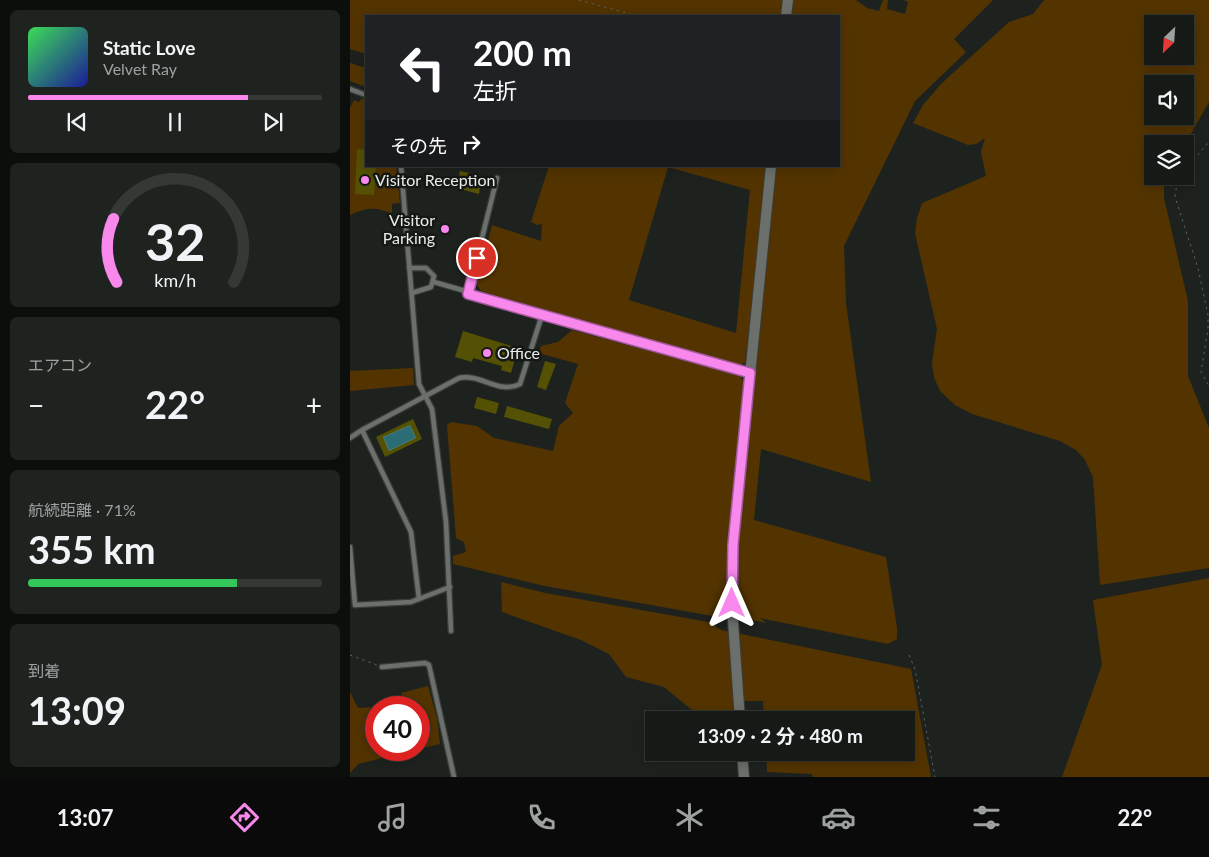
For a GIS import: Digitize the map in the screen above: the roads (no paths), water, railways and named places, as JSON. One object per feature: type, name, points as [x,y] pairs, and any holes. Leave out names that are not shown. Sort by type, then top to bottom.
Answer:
[{"type":"street","points":[[786,15],[788,0]]},
{"type":"street","points":[[739,711],[733,620],[732,565],[771,167]]},
{"type":"street","points":[[743,761],[744,777]]},
{"type":"lane","points":[[350,89],[365,95]]},
{"type":"lane","points":[[401,167],[419,384],[432,409],[441,475],[446,522],[451,631]]},
{"type":"lane","points":[[468,294],[497,178]]},
{"type":"lane","points":[[410,268],[422,267],[430,270],[434,276],[434,282],[428,290],[412,293]]},
{"type":"lane","points":[[434,282],[468,294],[750,373]]},
{"type":"lane","points":[[350,438],[426,395],[466,376],[507,388],[520,384],[542,315]]},
{"type":"lane","points":[[362,430],[411,532],[419,599]]},
{"type":"lane","points":[[350,547],[356,605],[419,599],[450,587]]},
{"type":"lane","points":[[382,667],[428,665],[454,777]]},
{"type":"water","points":[[410,425],[416,438],[389,451],[383,437]]},
{"type":"place","name":"Visitor Reception","points":[[365,180]]},
{"type":"place","name":"Visitor Parking","points":[[445,229]]},
{"type":"place","name":"Office","points":[[487,353]]}]
